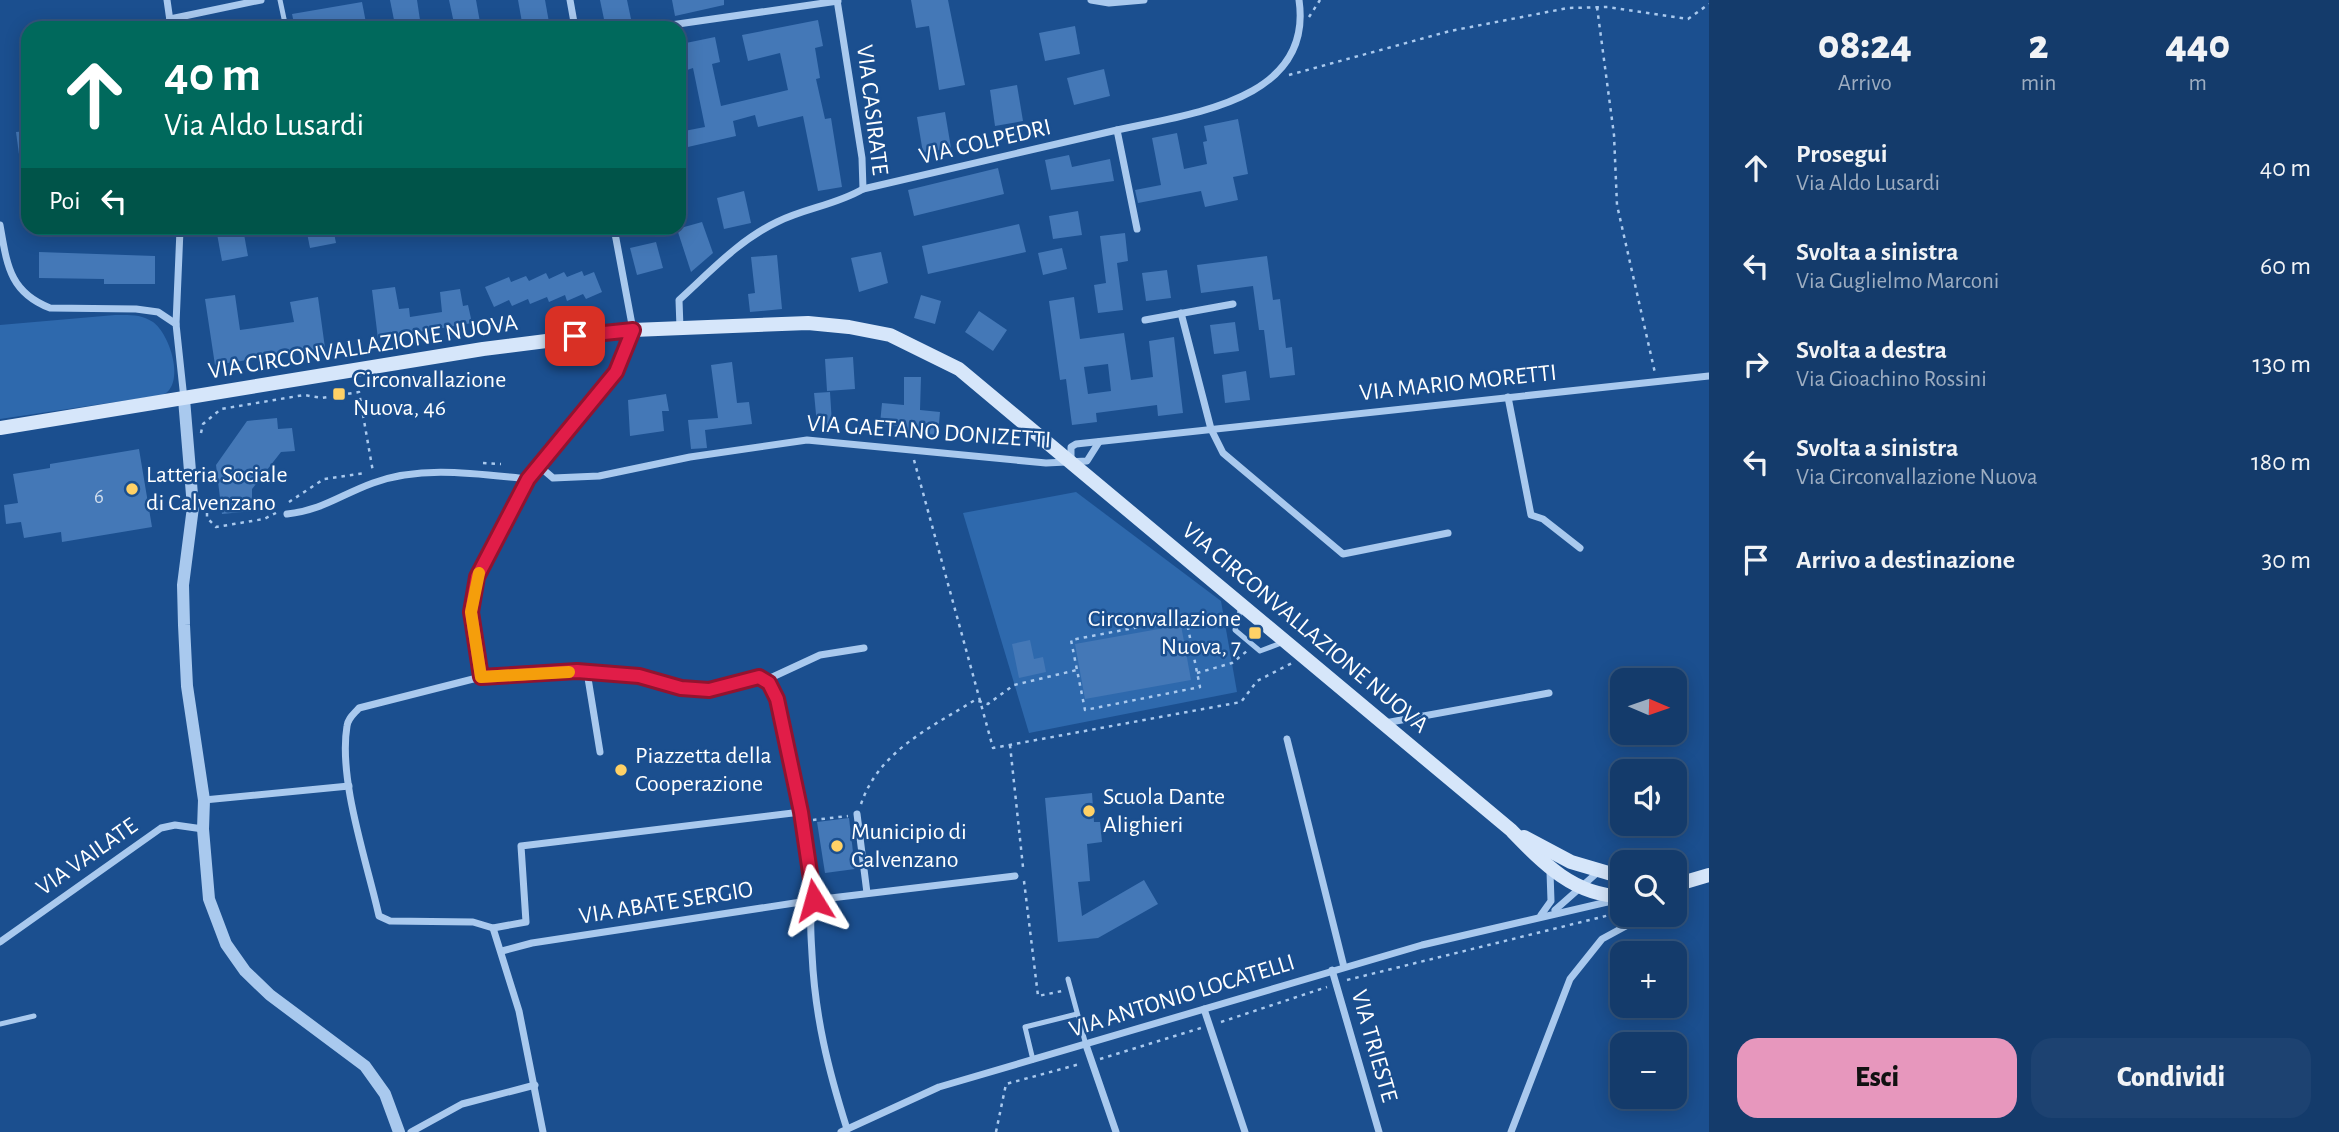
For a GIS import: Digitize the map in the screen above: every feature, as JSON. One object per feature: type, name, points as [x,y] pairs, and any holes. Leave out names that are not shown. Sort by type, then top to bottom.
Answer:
[{"type":"main road","name":"VIA CIRCONVALLAZIONE NUOVA","points":[[0,428],[483,349],[633,330],[808,323],[890,335],[959,369],[1511,830]]},
{"type":"main road","points":[[1511,830],[1548,868],[1581,887],[1610,896]]},
{"type":"main road","points":[[1511,830],[1571,862],[1610,874]]},
{"type":"main road","points":[[1687,880],[1709,875]]},
{"type":"street","points":[[167,0],[170,19],[261,0]]},
{"type":"street","points":[[570,0],[574,21]]},
{"type":"street","points":[[686,23],[837,0]]},
{"type":"street","name":"VIA CASIRATE","points":[[680,328],[679,300],[730,252],[778,221],[839,201],[863,189],[862,158],[837,0]]},
{"type":"street","points":[[1091,0],[1109,3],[1144,0]]},
{"type":"street","points":[[1274,79],[1298,35],[1298,0]]},
{"type":"street","name":"VIA COLPEDRI","points":[[863,189],[1228,105],[1274,79]]},
{"type":"street","points":[[1117,130],[1137,229]]},
{"type":"street","points":[[0,225],[7,265],[19,289],[33,301],[50,308],[158,312],[176,324]]},
{"type":"street","points":[[181,235],[176,324],[193,507],[183,585],[187,686],[204,800],[203,829],[209,900],[226,944],[245,971],[270,995],[365,1066],[385,1094],[398,1132]]},
{"type":"street","points":[[481,677],[471,612],[477,577],[528,479],[616,372],[633,330],[615,235]]},
{"type":"street","points":[[1144,320],[1233,304]]},
{"type":"street","points":[[1181,313],[1212,429],[1223,453],[1343,554],[1448,533]]},
{"type":"street","name":"VIA MARIO MORETTI","points":[[1098,442],[1709,376]]},
{"type":"street","points":[[1508,397],[1531,515],[1543,519],[1580,548]]},
{"type":"street","name":"VIA GAETANO DONIZETTI","points":[[539,466],[553,478],[599,476],[690,457],[807,440],[1046,463],[1071,460]]},
{"type":"street","points":[[1098,442],[1087,461],[1071,460],[1070,447],[1098,442]]},
{"type":"street","points":[[287,514],[313,511],[374,483],[402,476],[436,472],[528,479]]},
{"type":"street","points":[[766,680],[820,654],[864,648]]},
{"type":"street","points":[[587,672],[600,752]]},
{"type":"street","points":[[801,812],[521,846],[526,922],[494,929],[473,922],[390,922],[379,916],[349,786],[347,727],[349,718],[359,708],[481,677],[587,672],[639,676],[681,688],[709,690],[759,677],[766,680],[777,699],[801,812],[814,900],[810,913],[814,989],[824,1057],[844,1130]]},
{"type":"street","points":[[1383,723],[1549,693]]},
{"type":"street","points":[[1287,739],[1344,967]]},
{"type":"street","points":[[204,800],[349,786]]},
{"type":"street","points":[[857,814],[867,893]]},
{"type":"street","name":"VIA VAILATE","points":[[0,942],[161,828],[175,825],[203,829]]},
{"type":"street","points":[[1541,916],[1552,901],[1548,868]]},
{"type":"street","name":"VIA ANTONIO LOCATELLI","points":[[1549,913],[1599,871]]},
{"type":"street","name":"VIA ABATE SERGIO","points":[[502,951],[532,943],[814,900],[1015,876]]},
{"type":"street","name":"VIA ANTONIO LOCATELLI","points":[[844,1130],[939,1087],[1332,970],[1610,899]]},
{"type":"street","points":[[1511,1132],[1570,979],[1602,939],[1624,927]]},
{"type":"street","points":[[494,929],[502,951],[535,1085],[543,1132]]},
{"type":"street","name":"VIA TRIESTE","points":[[1332,970],[1380,1132]]},
{"type":"street","points":[[1204,1009],[1245,1132]]},
{"type":"street","points":[[1086,1045],[1116,1132]]},
{"type":"street","points":[[411,1132],[462,1104],[535,1085]]},
{"type":"lane","points":[[281,0],[285,21]]},
{"type":"lane","points":[[1241,604],[1235,630],[1260,651],[1286,642]]},
{"type":"lane","points":[[1068,979],[1086,1045]]},
{"type":"lane","points":[[1033,1061],[1025,1027],[1077,1014]]},
{"type":"lane","points":[[0,1024],[34,1016]]},
{"type":"path","points":[[1274,79],[1450,31],[1568,8],[1597,7],[1688,19],[1709,4]]},
{"type":"path","points":[[1597,7],[1614,135],[1617,205],[1657,381]]},
{"type":"path","points":[[202,445],[203,424],[221,409],[304,395],[322,398],[359,392],[373,472],[324,479],[264,519],[216,527],[207,518],[206,506]]},
{"type":"path","points":[[912,450],[993,748],[1241,702],[1257,681],[1293,663],[1300,654]]},
{"type":"path","points":[[480,464],[502,464]]},
{"type":"path","points":[[1186,618],[1197,673],[1200,687],[1085,710],[1072,640],[1186,618]]},
{"type":"path","points":[[1197,673],[1232,663],[1254,645]]},
{"type":"path","points":[[802,821],[857,814],[869,781],[900,747],[975,700],[988,704],[1014,685],[1077,670]]},
{"type":"path","points":[[1010,745],[1038,996],[1070,990]]},
{"type":"path","points":[[996,1132],[1006,1084],[1090,1062],[1336,984],[1610,915]]},
{"type":"shaded area","points":[[115,315],[144,318],[159,328],[170,347],[173,359],[174,381],[170,389],[163,395],[0,419],[0,325]]},
{"type":"shaded area","points":[[1076,492],[1221,601],[1237,692],[1029,733],[963,513]]},
{"type":"building","points":[[390,0],[417,0],[420,20],[394,21]]},
{"type":"building","points":[[449,0],[476,0],[480,21],[454,21]]},
{"type":"building","points":[[518,0],[545,0],[549,21],[522,21]]},
{"type":"building","points":[[600,0],[627,0],[631,19],[604,21]]},
{"type":"building","points":[[672,0],[724,0],[724,5],[675,16]]},
{"type":"building","points":[[911,0],[948,0],[965,85],[939,90],[929,26],[916,28]]},
{"type":"building","points":[[362,2],[366,21],[294,21],[292,14]]},
{"type":"building","points":[[818,20],[823,46],[815,48],[820,78],[816,79],[825,119],[831,118],[842,187],[818,191],[803,116],[758,127],[755,115],[733,121],[736,136],[686,147],[686,131],[705,127],[693,68],[687,70],[686,66],[686,43],[715,37],[720,62],[712,64],[721,106],[788,90],[780,53],[748,61],[742,35]]},
{"type":"building","points":[[1075,26],[1080,54],[1045,61],[1039,33]]},
{"type":"building","points":[[1104,69],[1110,96],[1074,105],[1067,78]]},
{"type":"building","points":[[1017,85],[1023,121],[995,126],[990,90]]},
{"type":"building","points":[[945,112],[951,148],[923,153],[917,117]]},
{"type":"building","points":[[1238,119],[1248,174],[1233,177],[1238,200],[1205,207],[1201,191],[1138,203],[1135,190],[1161,185],[1152,138],[1177,133],[1184,169],[1207,164],[1203,142],[1207,141],[1204,126]]},
{"type":"building","points":[[16,132],[21,132],[21,169]]},
{"type":"building","points":[[1069,155],[1072,167],[1110,159],[1114,181],[1051,190],[1045,160]]},
{"type":"building","points":[[998,168],[1004,194],[914,216],[908,190]]},
{"type":"building","points":[[744,191],[751,223],[724,229],[717,198]]},
{"type":"building","points":[[1078,211],[1082,235],[1053,239],[1049,216]]},
{"type":"building","points":[[702,222],[713,253],[691,272],[679,235],[686,235],[686,226]]},
{"type":"building","points":[[1019,224],[1026,252],[928,274],[922,246]]},
{"type":"building","points":[[1125,233],[1128,261],[1117,263],[1123,310],[1098,313],[1094,285],[1106,283],[1100,236]]},
{"type":"building","points":[[217,235],[244,235],[248,256],[222,261]]},
{"type":"building","points":[[307,235],[334,235],[336,243],[310,248]]},
{"type":"building","points":[[656,242],[663,268],[637,275],[630,248]]},
{"type":"building","points":[[1062,248],[1067,269],[1043,275],[1038,253]]},
{"type":"building","points":[[39,252],[155,256],[155,284],[104,284],[104,279],[39,278]]},
{"type":"building","points":[[881,252],[888,283],[859,292],[851,258]]},
{"type":"building","points":[[777,255],[782,309],[750,312],[748,294],[755,293],[751,257]]},
{"type":"building","points":[[1267,256],[1273,300],[1280,299],[1286,348],[1292,347],[1295,375],[1270,378],[1264,330],[1259,330],[1253,286],[1201,293],[1197,265]]},
{"type":"building","points":[[1167,270],[1171,298],[1146,301],[1142,273]]},
{"type":"building","points":[[582,271],[584,276],[594,272],[602,292],[586,299],[583,294],[567,301],[565,295],[549,302],[547,297],[530,304],[528,299],[512,306],[509,300],[494,307],[485,287],[509,277],[511,282],[526,276],[529,281],[546,273],[549,279],[564,272],[567,277]]},
{"type":"building","points":[[395,287],[399,309],[409,308],[410,317],[442,312],[440,292],[460,289],[463,306],[468,305],[472,323],[378,339],[372,290]]},
{"type":"building","points":[[235,295],[240,330],[294,322],[290,302],[318,297],[325,348],[215,365],[205,299]]},
{"type":"building","points":[[921,295],[941,301],[935,324],[914,318]]},
{"type":"building","points":[[1074,297],[1080,339],[1124,333],[1131,380],[1153,377],[1149,341],[1174,337],[1183,413],[1158,416],[1157,405],[1096,413],[1097,422],[1072,425],[1066,379],[1060,380],[1049,301]],"holes":[[[1108,364],[1111,391],[1088,394],[1084,367]]]},
{"type":"building","points":[[979,311],[1007,330],[993,351],[965,332]]},
{"type":"building","points":[[1235,322],[1239,351],[1214,354],[1210,325]]},
{"type":"building","points":[[853,357],[855,389],[827,391],[825,359]]},
{"type":"building","points":[[732,362],[737,403],[749,402],[752,424],[705,430],[707,448],[691,449],[688,420],[718,418],[711,365]]},
{"type":"building","points":[[1246,371],[1250,400],[1225,403],[1222,375]]},
{"type":"building","points":[[904,377],[921,377],[920,410],[940,412],[938,435],[905,432],[906,427],[880,424],[882,403],[904,405]]},
{"type":"building","points":[[830,392],[832,424],[817,425],[814,393]]},
{"type":"building","points":[[666,394],[669,411],[662,411],[664,431],[630,436],[628,400]]},
{"type":"building","points":[[277,418],[278,429],[292,428],[295,451],[281,452],[252,489],[252,511],[222,514],[216,465],[247,421]]},
{"type":"building","points":[[139,449],[152,527],[62,542],[61,532],[24,538],[21,522],[6,524],[4,505],[18,503],[13,474],[50,468],[50,464]]},
{"type":"building","points":[[1181,625],[1191,680],[1085,699],[1075,644]]},
{"type":"building","points":[[1030,640],[1034,659],[1043,657],[1046,672],[1019,678],[1012,644]]},
{"type":"building","points":[[1092,793],[1094,822],[1100,822],[1102,842],[1087,844],[1090,881],[1078,882],[1082,916],[1144,880],[1158,904],[1098,938],[1058,942],[1045,798]]},
{"type":"building","points":[[849,818],[855,869],[825,873],[817,822]]},
{"type":"slow traffic","points":[[479,573],[471,612],[481,677],[569,672]]},
{"type":"place","name":"Circonvallazione Nuova, 46","points":[[339,394]]},
{"type":"place","name":"Latteria Sociale di Calvenzano","points":[[132,489]]},
{"type":"place","name":"Circonvallazione Nuova, 7","points":[[1255,633]]},
{"type":"place","name":"Piazzetta della Cooperazione","points":[[621,770]]},
{"type":"place","name":"Scuola Dante Alighieri","points":[[1089,811]]},
{"type":"place","name":"Municipio di Calvenzano","points":[[837,846]]},
{"type":"route","points":[[575,336],[633,330],[616,372],[528,479],[477,577],[471,612],[481,677],[577,671],[639,676],[681,688],[709,690],[759,677],[766,680],[777,699],[801,812],[814,900]]}]
